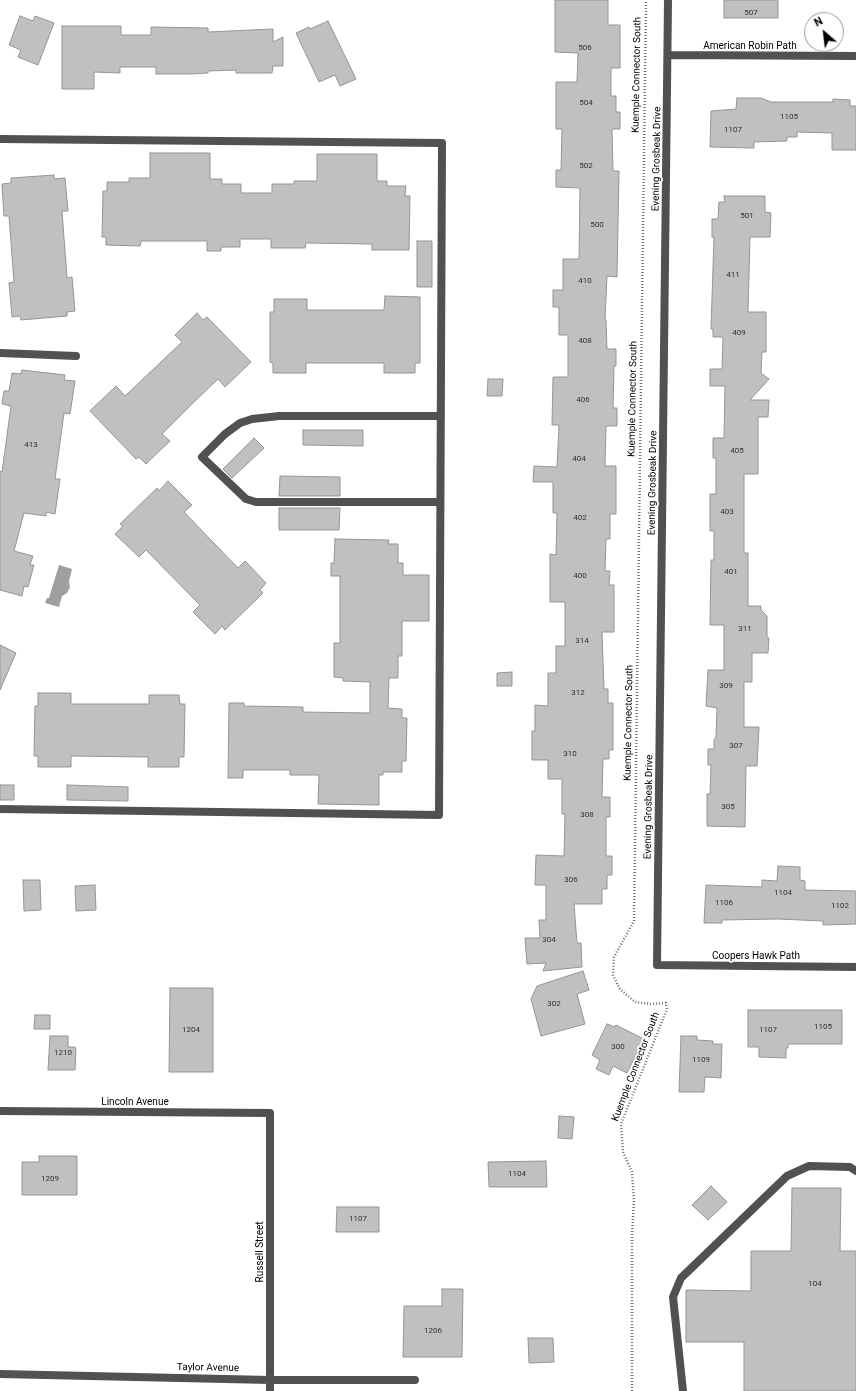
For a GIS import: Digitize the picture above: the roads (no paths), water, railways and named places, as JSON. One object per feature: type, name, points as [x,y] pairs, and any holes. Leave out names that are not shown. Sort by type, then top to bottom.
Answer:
[{"type":"street","name":"Evening Grosbeak Drive","points":[[657,965],[668,0]]},
{"type":"street","name":"American Robin Path","points":[[668,55],[856,56]]},
{"type":"street","points":[[0,139],[442,143],[439,816],[0,809]]},
{"type":"street","points":[[0,353],[76,356]]},
{"type":"street","points":[[440,502],[256,502],[246,499],[202,457],[225,434],[240,423],[252,419],[280,416],[441,416]]},
{"type":"street","name":"Coopers Hawk Path","points":[[657,965],[856,967]]},
{"type":"street","name":"Lincoln Avenue","points":[[0,1111],[270,1113]]},
{"type":"street","name":"Russell Street","points":[[270,1113],[270,1391]]},
{"type":"street","points":[[683,1391],[673,1297],[680,1278],[787,1176],[809,1166],[850,1167],[856,1171]]},
{"type":"street","name":"Taylor Avenue","points":[[0,1374],[270,1380],[415,1380]]}]
